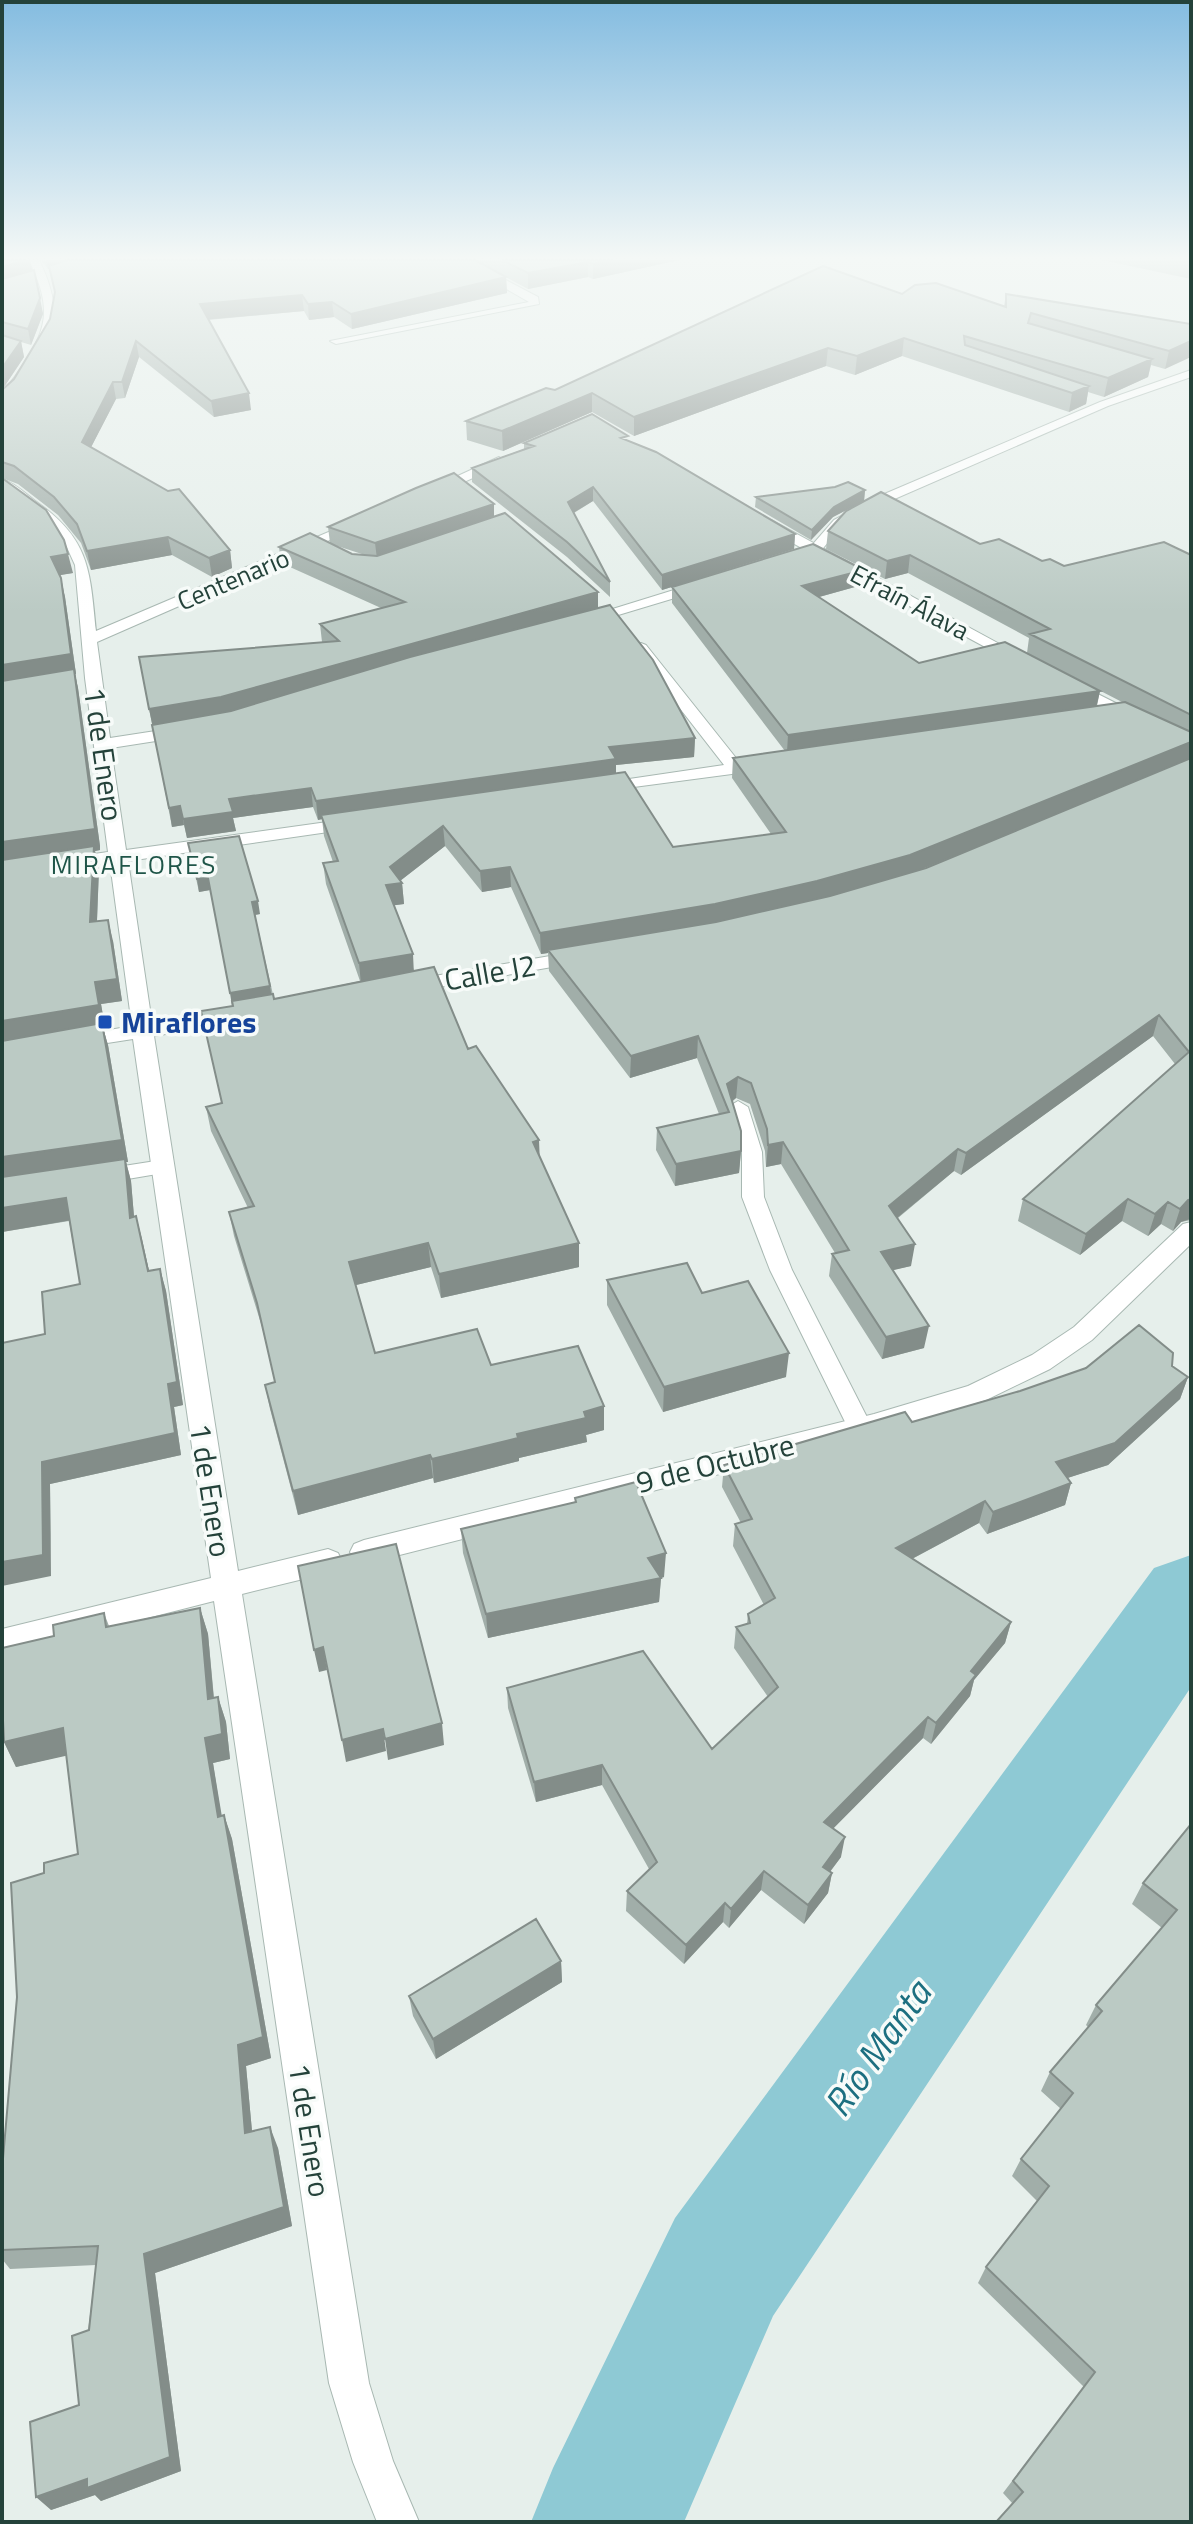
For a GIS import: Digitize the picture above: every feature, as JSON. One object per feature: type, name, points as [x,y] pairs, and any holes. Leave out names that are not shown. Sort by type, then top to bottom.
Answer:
[{"type":"street","points":[[2,404],[15,378]]},
{"type":"street","points":[[414,499],[463,484],[512,456]]},
{"type":"street","name":"1 de Enero","points":[[2,483],[34,502],[72,542],[82,565],[90,639],[85,679],[103,744],[225,1587],[349,2383],[373,2462],[398,2522]]},
{"type":"street","name":"Efraín Álava","points":[[758,518],[806,553],[1038,669]]},
{"type":"street","name":"Centenario","points":[[90,639],[371,519]]},
{"type":"street","points":[[569,625],[618,619],[713,582]]},
{"type":"street","points":[[618,619],[736,769]]},
{"type":"street","points":[[1052,676],[1191,748]]},
{"type":"street","points":[[1091,717],[1122,713]]},
{"type":"street","points":[[103,744],[205,728]]},
{"type":"street","points":[[578,792],[782,762]]},
{"type":"street","points":[[2,873],[372,821]]},
{"type":"street","name":"Calle J2","points":[[391,989],[606,952]]},
{"type":"street","points":[[59,1045],[253,1013]]},
{"type":"street","name":"9 de Octubre","points":[[2,1642],[860,1427],[971,1395],[1041,1362],[1113,1310],[1191,1230]]},
{"type":"lane","points":[[1173,378],[1177,379]]},
{"type":"lane","points":[[806,553],[838,523],[879,501],[1104,404],[1180,378]]},
{"type":"lane","points":[[1090,399],[1104,404]]},
{"type":"lane","points":[[313,544],[336,555]]},
{"type":"lane","points":[[738,1107],[752,1152],[753,1197],[781,1270],[860,1427]]},
{"type":"lane","points":[[75,1180],[162,1167]]},
{"type":"building","points":[[123,378],[122,382],[113,382],[82,442],[168,491],[179,489],[230,550],[209,558],[168,537],[87,551],[77,524],[54,497],[14,466],[2,462],[2,390],[14,379]]},
{"type":"building","points":[[182,378],[241,378],[249,393],[211,401]]},
{"type":"building","points":[[581,378],[744,378],[634,417],[592,393],[502,431],[466,421],[546,388],[555,390]]},
{"type":"building","points":[[1026,378],[1064,378],[1089,386],[1072,393]]},
{"type":"building","points":[[592,414],[628,436],[621,438],[656,452],[795,534],[662,575],[593,487],[568,502],[610,582],[567,542],[472,468],[534,446],[524,443]]},
{"type":"building","points":[[454,473],[494,504],[375,543],[328,527],[416,488]]},
{"type":"building","points":[[2,478],[46,510],[64,540],[68,554],[51,557],[61,578],[71,654],[2,665]]},
{"type":"building","points":[[848,482],[865,490],[834,507],[812,530],[756,497],[835,487]]},
{"type":"building","points":[[881,492],[980,544],[999,539],[1042,561],[1050,559],[1064,566],[1164,542],[1191,555],[1191,715],[1030,634],[1050,629],[910,555],[887,561],[828,531],[846,511]]},
{"type":"building","points":[[505,513],[598,592],[221,697],[149,709],[139,657],[339,641],[320,624],[405,602],[279,547],[310,533],[352,554],[377,556]]},
{"type":"building","points":[[813,544],[864,570],[802,586],[919,663],[1005,642],[1100,691],[788,735],[672,587]]},
{"type":"building","points":[[610,605],[653,660],[695,738],[609,747],[616,759],[316,801],[311,788],[229,799],[233,812],[183,819],[180,806],[169,808],[152,725],[231,711],[410,657]]},
{"type":"building","points":[[74,669],[95,829],[2,842],[2,681]]},
{"type":"building","points":[[1125,702],[1191,732],[1191,742],[910,855],[817,881],[715,904],[540,933],[510,867],[480,871],[443,826],[390,867],[402,883],[386,885],[413,954],[359,963],[323,863],[338,861],[321,815],[625,772],[673,847],[786,832],[733,758]]},
{"type":"building","points":[[1191,758],[1191,1199],[1180,1209],[1168,1202],[1155,1214],[1128,1199],[1086,1234],[1023,1199],[1189,1052],[1159,1015],[966,1153],[958,1149],[889,1206],[915,1244],[881,1252],[929,1326],[886,1337],[832,1254],[849,1250],[783,1142],[768,1145],[767,1129],[751,1083],[738,1077],[727,1084],[741,1131],[741,1151],[676,1164],[657,1128],[729,1112],[698,1036],[631,1056],[548,950],[716,922],[830,896],[926,868]]},
{"type":"building","points":[[239,836],[258,901],[252,902],[270,986],[230,993],[208,878],[197,879],[188,843]]},
{"type":"building","points":[[94,846],[90,922],[108,920],[117,979],[95,982],[99,1005],[2,1021],[2,860]]},
{"type":"building","points":[[434,967],[468,1049],[476,1046],[539,1140],[533,1142],[579,1243],[439,1274],[428,1243],[349,1262],[375,1353],[477,1329],[491,1365],[578,1346],[604,1406],[584,1412],[586,1418],[517,1434],[518,1438],[432,1459],[430,1455],[293,1491],[265,1385],[275,1382],[257,1303],[229,1212],[254,1206],[206,1107],[222,1103],[201,1011],[233,1006],[232,1001],[273,994],[274,999]]},
{"type":"building","points":[[102,1023],[122,1140],[2,1157],[2,1041]]},
{"type":"building","points":[[125,1159],[130,1218],[136,1216],[148,1271],[160,1269],[177,1382],[168,1384],[175,1433],[42,1462],[43,1555],[2,1562],[2,1343],[45,1334],[42,1292],[80,1284],[66,1198],[2,1208],[2,1177]]},
{"type":"building","points":[[687,1263],[702,1293],[748,1281],[789,1353],[664,1387],[607,1280]]},
{"type":"building","points":[[1139,1325],[1173,1353],[1172,1366],[1188,1377],[1115,1443],[1056,1462],[1071,1483],[993,1512],[985,1501],[896,1548],[1011,1622],[971,1671],[976,1675],[936,1723],[928,1717],[824,1822],[845,1837],[823,1867],[832,1873],[808,1905],[764,1871],[731,1909],[725,1903],[686,1945],[627,1891],[657,1862],[602,1765],[534,1782],[507,1688],[643,1651],[712,1749],[778,1687],[736,1627],[750,1623],[748,1614],[775,1598],[735,1524],[752,1519],[724,1465],[905,1412],[912,1422],[1020,1391],[1086,1368]]},
{"type":"building","points":[[636,1482],[666,1553],[648,1558],[661,1578],[486,1614],[461,1529],[576,1502],[575,1498]]},
{"type":"building","points":[[396,1544],[442,1723],[385,1739],[383,1729],[342,1740],[323,1647],[314,1650],[298,1566]]},
{"type":"building","points":[[200,1608],[208,1699],[218,1697],[222,1734],[205,1738],[218,1817],[224,1815],[263,2037],[238,2045],[245,2133],[270,2127],[284,2207],[144,2254],[170,2457],[87,2488],[87,2479],[36,2497],[30,2422],[79,2405],[72,2336],[89,2330],[98,2246],[2,2250],[2,2170],[17,1997],[11,1883],[44,1873],[44,1863],[78,1854],[63,1728],[4,1742],[2,1648],[54,1636],[53,1625],[104,1613],[106,1627]]},
{"type":"building","points":[[1191,1824],[1191,2522],[996,2522],[1023,2492],[1013,2481],[1095,2372],[986,2267],[1049,2186],[1021,2159],[1073,2093],[1050,2072],[1102,2011],[1096,2005],[1177,1910],[1143,1883]]},
{"type":"building","points":[[536,1919],[561,1961],[433,2039],[409,1996]]},
{"type":"waterway","name":"Río Manta","points":[[607,2522],[724,2267],[1191,1599]]},
{"type":"place","name":"Miraflores","points":[[105,1022]]},
{"type":"district","name":"MIRAFLORES","points":[[134,864]]}]
